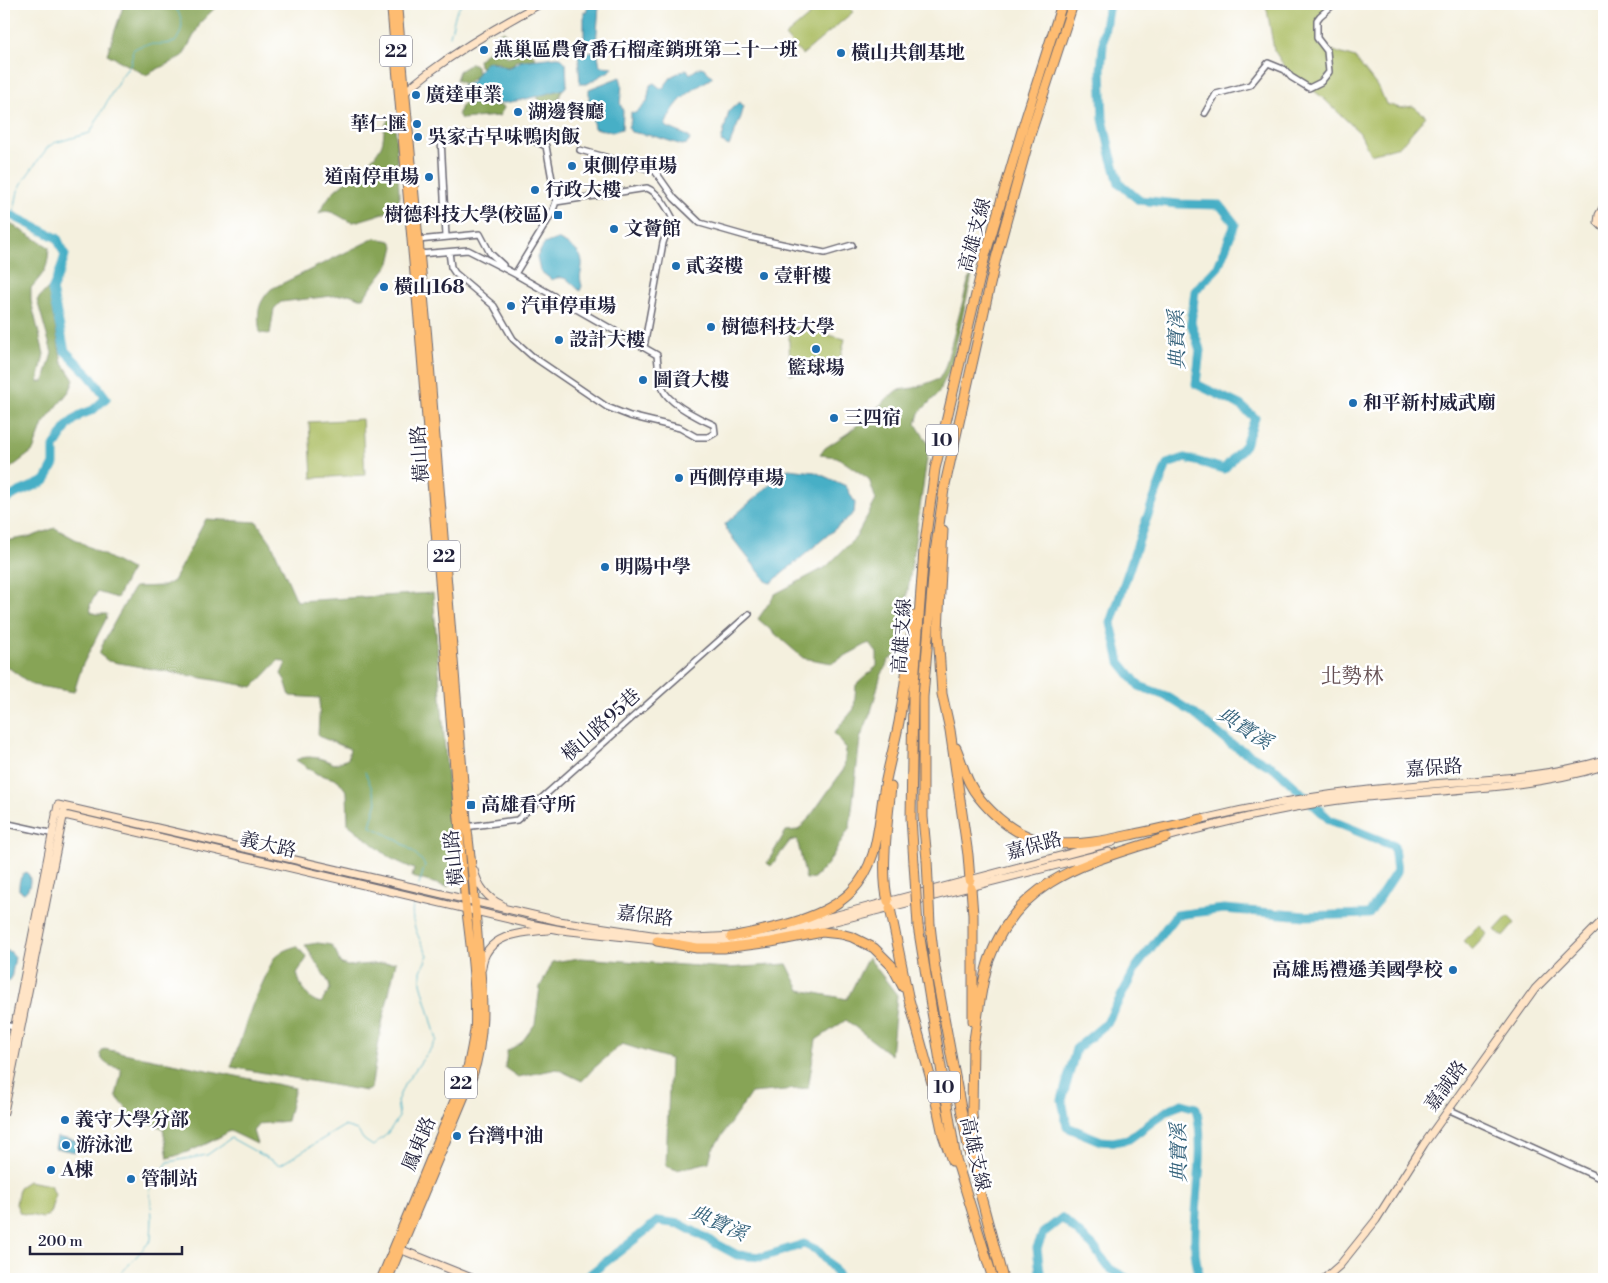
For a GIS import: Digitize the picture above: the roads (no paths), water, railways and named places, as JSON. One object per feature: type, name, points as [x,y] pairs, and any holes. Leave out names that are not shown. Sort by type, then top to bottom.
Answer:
[{"type":"highway","name":"高雄支線","points":[[992,1279],[956,1159],[918,926],[911,818],[913,696],[927,527],[935,469],[985,256],[1062,4]]},
{"type":"highway","name":"高雄支線","points":[[1003,1279],[968,1152],[935,968],[930,925],[923,817],[923,697],[935,553],[944,489],[996,258],[1031,132],[1073,4]]},
{"type":"highway","points":[[944,489],[938,632],[942,694],[950,730],[968,855],[974,915],[972,1114],[978,1189]]},
{"type":"highway","points":[[927,527],[896,735],[887,824],[886,888],[908,996],[946,1143],[982,1246]]},
{"type":"highway","points":[[950,730],[970,783],[985,805],[1010,828],[1037,841],[1070,845],[1090,843],[1200,819]]},
{"type":"highway","points":[[732,937],[766,929],[826,910],[852,891],[863,876],[875,849],[885,786],[896,735]]},
{"type":"highway","points":[[973,1046],[981,995],[990,959],[1008,924],[1022,906],[1044,886],[1060,875],[1094,860],[1167,837]]},
{"type":"highway","points":[[657,941],[697,948],[724,948],[771,942],[822,932],[841,934],[863,942],[882,955],[892,966],[908,996]]},
{"type":"main road","name":"橫山路","points":[[391,4],[403,95],[427,333],[463,827],[465,900]]},
{"type":"main road","name":"橫山路","points":[[397,4],[463,827],[472,858],[474,902]]},
{"type":"main road","name":"鳳東路","points":[[454,1112],[467,1070],[475,1024],[474,989],[465,900]]},
{"type":"main road","name":"鳳東路","points":[[388,1279],[397,1248],[441,1141],[473,1073],[480,1046],[482,1034],[482,986],[474,902]]},
{"type":"main road","name":"鳳東路","points":[[380,1279],[397,1248]]},
{"type":"street","points":[[403,95],[443,62],[491,30],[540,4]]},
{"type":"street","points":[[1205,113],[1216,94],[1250,85],[1268,63],[1285,70],[1291,77],[1309,88],[1321,82],[1328,72],[1328,63],[1326,51],[1317,38],[1317,20],[1334,4]]},
{"type":"street","points":[[446,237],[441,138],[508,131],[546,146],[556,202],[551,215],[515,274]]},
{"type":"street","points":[[580,150],[655,172],[674,198],[700,223],[749,237],[825,253],[852,245]]},
{"type":"street","points":[[556,202],[647,188],[654,191],[665,204],[672,217],[662,243],[644,348]]},
{"type":"street","points":[[1604,206],[1599,214],[1598,222],[1604,228]]},
{"type":"street","points":[[418,240],[480,234],[490,253],[515,274]]},
{"type":"street","points":[[419,254],[468,250],[515,274],[656,355],[665,392],[677,404],[714,425],[715,433],[708,437],[696,437],[680,428],[630,416],[606,407],[532,356],[513,339],[494,306],[455,273],[450,266],[448,252]]},
{"type":"street","name":"橫山路95巷","points":[[463,827],[517,820],[749,614]]},
{"type":"street","name":"嘉保路","points":[[971,884],[1200,819],[1410,786],[1512,779],[1550,774],[1604,760]]},
{"type":"street","name":"嘉保路","points":[[1325,799],[1547,780],[1604,766]]},
{"type":"street","name":"嘉保路","points":[[465,900],[559,922],[658,936],[732,937],[791,927],[889,905],[1167,837],[1288,805]]},
{"type":"street","name":"義大路","points":[[4,1081],[14,1027],[62,811],[373,882],[465,900]]},
{"type":"street","points":[[4,823],[56,835]]},
{"type":"street","name":"義大路","points":[[4,1112],[56,835]]},
{"type":"street","points":[[472,858],[476,877],[485,894],[498,903],[521,913]]},
{"type":"street","name":"義大路","points":[[373,882],[466,908]]},
{"type":"street","name":"嘉保路","points":[[466,908],[561,930],[657,941],[710,943],[745,941],[807,929],[889,905]]},
{"type":"street","name":"嘉誠路","points":[[1324,1279],[1340,1265],[1376,1220],[1424,1144],[1535,989],[1604,919]]},
{"type":"street","points":[[482,986],[482,964],[489,950],[498,941],[514,934],[561,930]]},
{"type":"street","points":[[4,1025],[14,1027],[19,1036]]},
{"type":"street","points":[[1450,1110],[1604,1180]]},
{"type":"street","points":[[397,1248],[474,1279]]},
{"type":"water","points":[[588,5],[599,6],[596,45],[584,47],[584,12],[586,13]]},
{"type":"water","points":[[594,52],[598,55],[600,66],[613,67],[587,84],[580,84],[578,53]]},
{"type":"water","points":[[560,57],[566,63],[567,85],[564,89],[525,99],[494,104],[467,102],[458,96],[462,86],[471,82],[485,63],[489,61],[509,68],[521,61]]},
{"type":"water","points":[[700,67],[704,68],[713,77],[684,97],[673,109],[665,126],[688,136],[690,140],[687,144],[682,145],[657,137],[631,132],[628,127],[631,120],[631,112],[635,113],[647,102],[650,85],[654,83],[663,88],[672,76],[687,69],[690,74]]},
{"type":"water","points":[[620,77],[622,85],[620,103],[623,111],[622,129],[612,132],[594,128],[589,89]]},
{"type":"water","points":[[739,102],[744,106],[729,146],[721,142],[729,111]]},
{"type":"water","points":[[557,239],[578,253],[582,261],[580,277],[582,286],[580,291],[564,278],[552,280],[540,271],[537,257],[544,244]]},
{"type":"water","points":[[788,469],[815,472],[846,486],[855,503],[854,513],[771,583],[767,582],[726,530],[725,524]]},
{"type":"water","points":[[26,872],[29,875],[30,882],[28,889],[24,893],[19,890],[19,885],[21,878]]},
{"type":"water","points":[[4,950],[11,952],[15,957],[11,979],[5,985]]},
{"type":"water","name":"游泳池","points":[[57,1137],[76,1141],[75,1152],[55,1148]]},
{"type":"waterway","points":[[4,212],[13,216],[18,191],[25,178],[48,147],[54,143],[90,133],[120,78],[131,64],[133,50],[148,44],[175,42],[182,23],[179,13],[172,4]]},
{"type":"waterway","points":[[450,36],[456,12],[462,4]]},
{"type":"waterway","name":"典寶溪","points":[[1109,4],[1101,70],[1103,119],[1119,183],[1139,200],[1178,204],[1220,205],[1235,224],[1218,267],[1195,291],[1191,323],[1200,350],[1196,384],[1240,405],[1255,418],[1245,445],[1224,469],[1185,458],[1167,464],[1111,623],[1120,662],[1139,686],[1166,696],[1192,712],[1231,744],[1277,770],[1330,820],[1394,846],[1397,871],[1369,914],[1305,916],[1224,909],[1176,915],[1137,966],[1107,1023],[1076,1049],[1062,1100],[1067,1127],[1101,1141],[1113,1142],[1129,1139],[1168,1110],[1182,1104],[1196,1108],[1199,1125],[1200,1161],[1195,1248],[1200,1279]]},
{"type":"waterway","points":[[4,501],[45,481],[54,464],[54,447],[68,425],[80,415],[93,410],[106,398],[89,375],[65,351],[52,290],[65,255],[57,238],[13,216]]},
{"type":"waterway","points":[[365,772],[377,801],[370,826],[400,842],[420,858],[425,865],[419,885]]},
{"type":"waterway","points":[[116,1279],[151,1240],[150,1188],[168,1162],[207,1155],[231,1138],[280,1165],[344,1126],[357,1130],[364,1140],[373,1146],[387,1134],[399,1117],[397,1101],[404,1085],[437,1040],[421,983],[421,971],[428,955],[413,922],[414,901]]},
{"type":"waterway","name":"典寶溪","points":[[1041,1279],[1037,1248],[1043,1233],[1062,1218],[1093,1246],[1110,1269],[1128,1279]]},
{"type":"waterway","name":"典寶溪","points":[[584,1279],[658,1221],[680,1224],[737,1255],[762,1257],[804,1244],[817,1250],[840,1279]]},
{"type":"tunnel","points":[[970,263],[998,279]]},
{"type":"place","name":"燕巢區農會番石榴產銷班第二十一班","points":[[484,50]]},
{"type":"place","name":"橫山共創基地","points":[[841,53]]},
{"type":"place","name":"廣達車業","points":[[416,95]]},
{"type":"place","name":"湖邊餐廳","points":[[518,112]]},
{"type":"place","name":"華仁匯","points":[[417,124]]},
{"type":"place","name":"吳家古早味鴨肉飯","points":[[418,137]]},
{"type":"place","name":"東側停車場","points":[[572,166]]},
{"type":"place","name":"道南停車場","points":[[429,177]]},
{"type":"place","name":"行政大樓","points":[[535,190]]},
{"type":"place","name":"樹德科技大學(校區)","points":[[558,215]]},
{"type":"place","name":"文薈館","points":[[614,229]]},
{"type":"place","name":"貳姿樓","points":[[676,266]]},
{"type":"place","name":"壹軒樓","points":[[764,276]]},
{"type":"place","name":"橫山168","points":[[384,287]]},
{"type":"place","name":"汽車停車場","points":[[511,306]]},
{"type":"place","name":"樹德科技大學","points":[[711,327]]},
{"type":"place","name":"設計大樓","points":[[559,340]]},
{"type":"place","name":"籃球場","points":[[816,349]]},
{"type":"place","name":"圖資大樓","points":[[643,380]]},
{"type":"place","name":"和平新村威武廟","points":[[1353,403]]},
{"type":"place","name":"三四宿","points":[[834,418]]},
{"type":"place","name":"西側停車場","points":[[679,478]]},
{"type":"place","name":"明陽中學","points":[[605,567]]},
{"type":"place","name":"高雄看守所","points":[[471,805]]},
{"type":"place","name":"高雄馬禮遜美國學校","points":[[1453,970]]},
{"type":"place","name":"義守大學分部","points":[[65,1120]]},
{"type":"place","name":"台灣中油","points":[[457,1136]]},
{"type":"place","name":"游泳池","points":[[66,1145]]},
{"type":"place","name":"A棟","points":[[51,1170]]},
{"type":"place","name":"管制站","points":[[131,1179]]},
{"type":"district","name":"北勢林","points":[[1352,677]]}]
